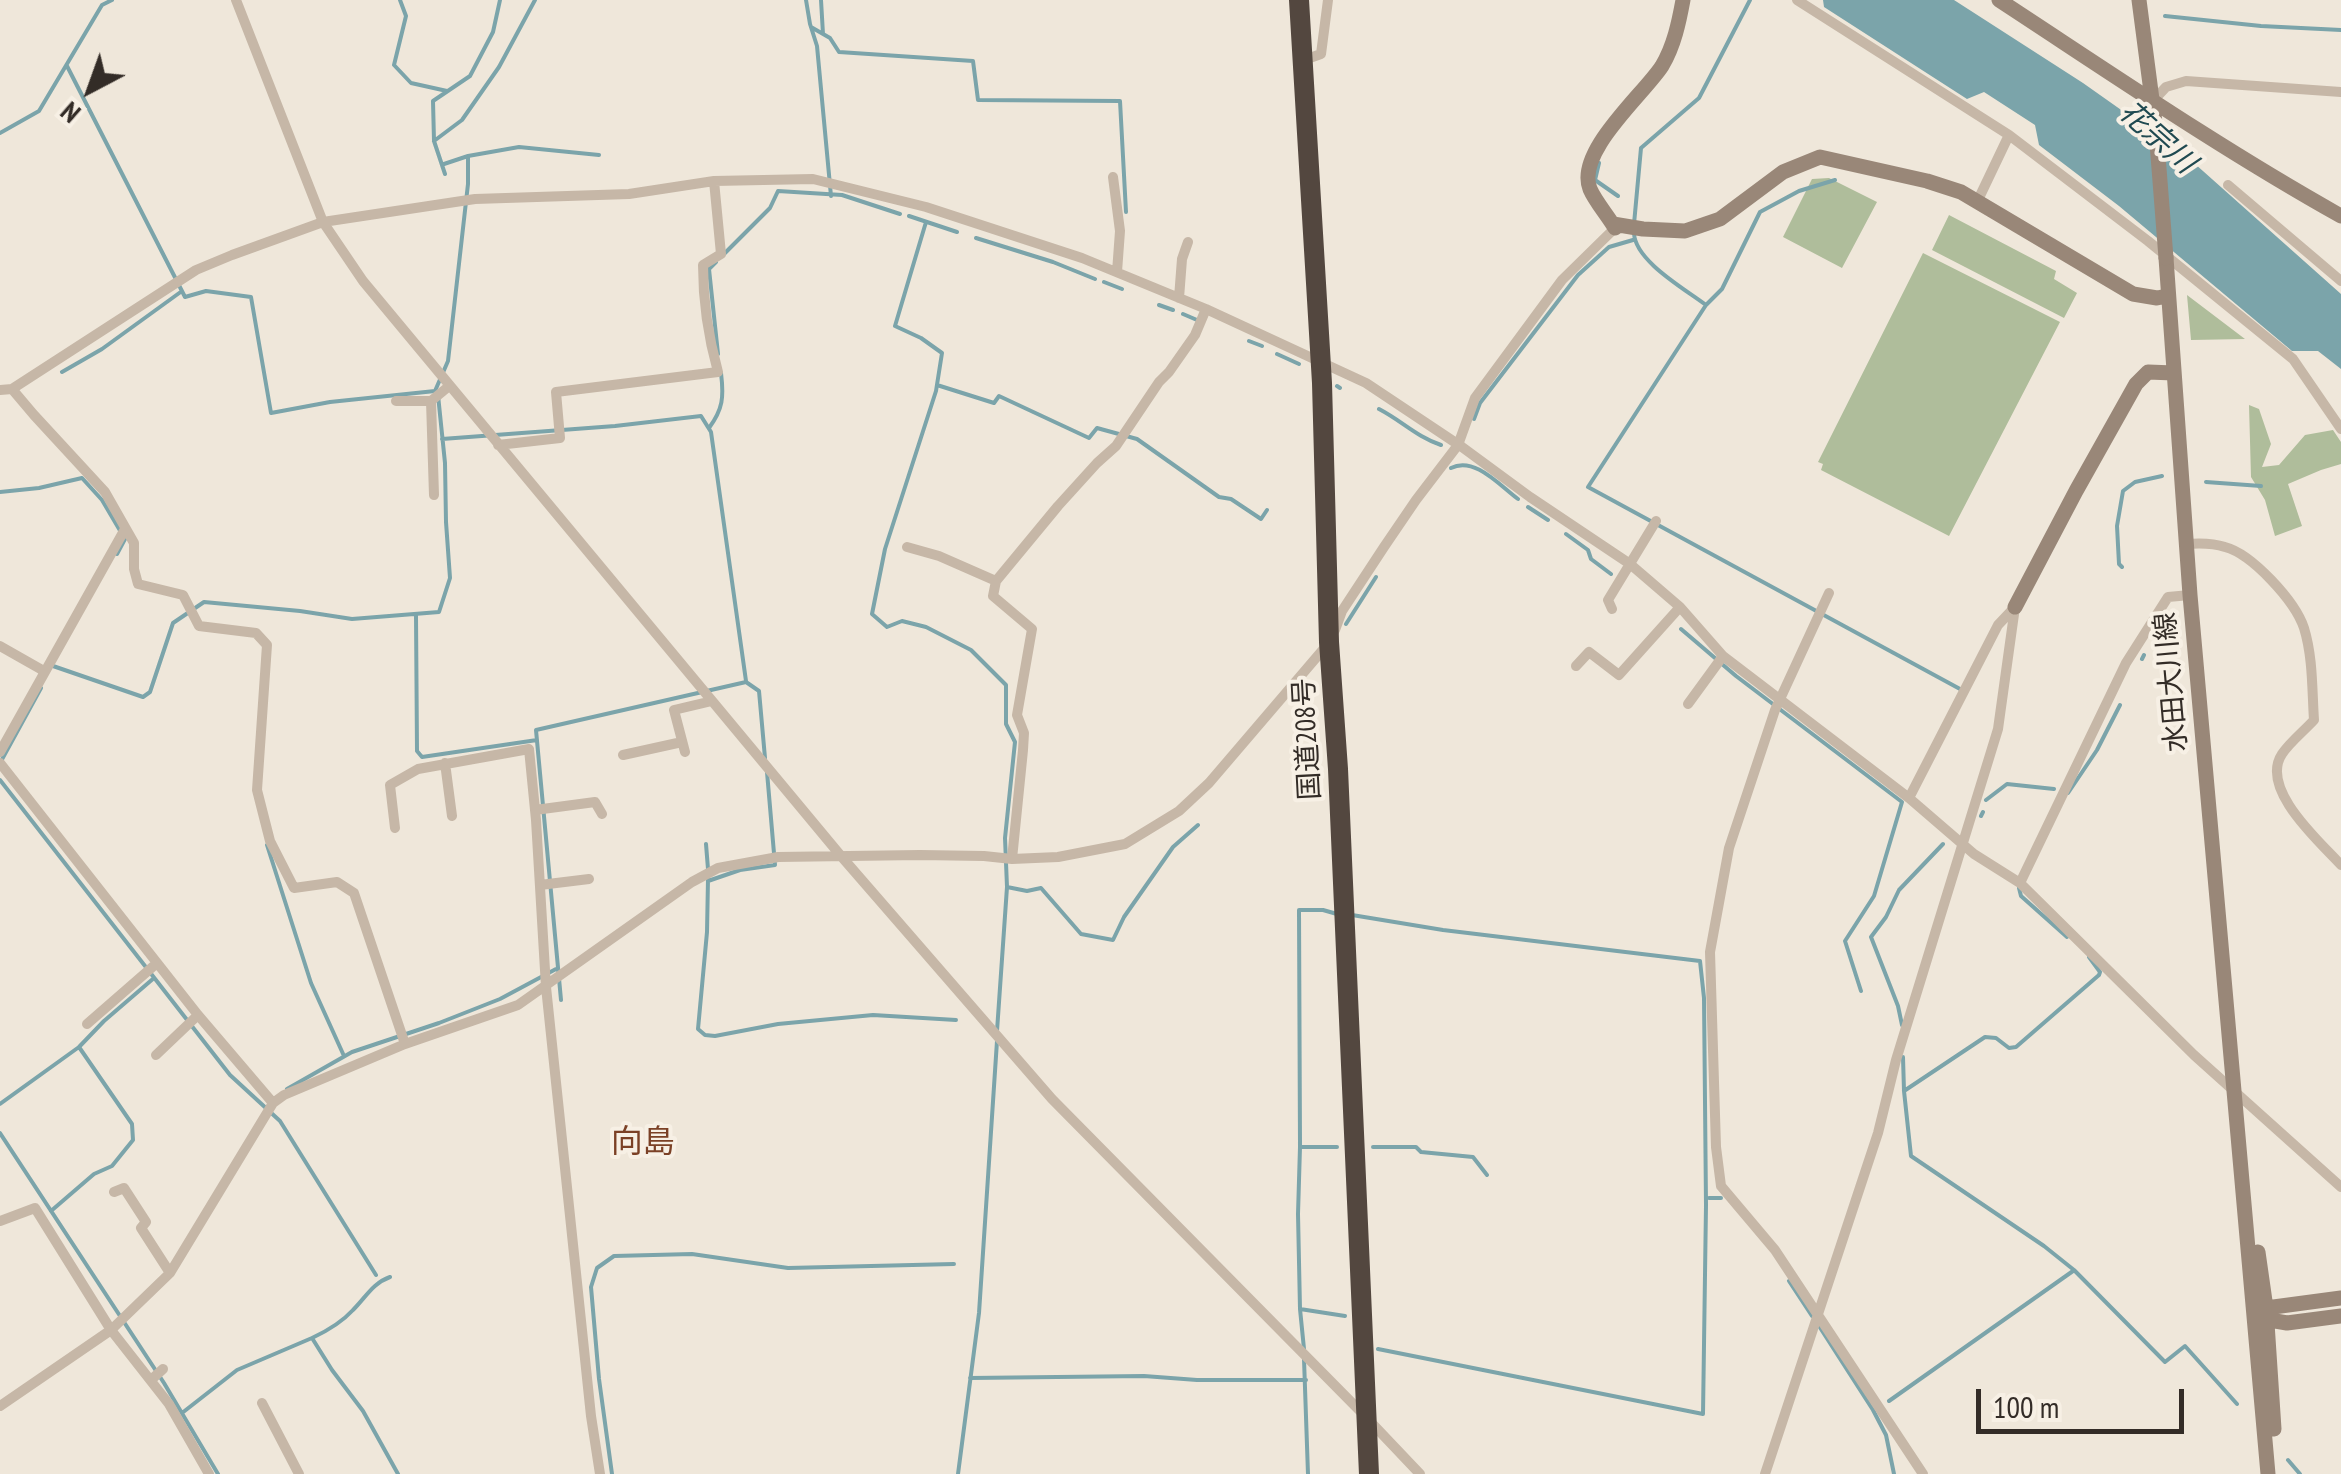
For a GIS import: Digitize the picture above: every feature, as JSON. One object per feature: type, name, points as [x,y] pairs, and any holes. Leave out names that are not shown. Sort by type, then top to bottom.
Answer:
[{"type":"highway","name":"国道208号","points":[[1299,0],[1321,363],[1329,642],[1369,1474]]},
{"type":"main road","points":[[1684,0],[1678,29],[1662,66],[1619,117],[1593,157],[1588,174],[1590,189],[1614,226],[1685,232],[1720,218],[1783,172],[1820,157],[1927,180],[1962,192],[2133,294],[2167,296]]},
{"type":"main road","points":[[1999,0],[2152,102],[2341,216]]},
{"type":"main road","points":[[2139,0],[2152,102]]},
{"type":"main road","name":"水田大川線","points":[[2152,102],[2233,1094],[2262,1315],[2276,1474]]},
{"type":"main road","points":[[2015,607],[2136,384],[2148,372],[2174,373]]},
{"type":"main road","points":[[2262,1315],[2341,1298]]},
{"type":"main road","points":[[2262,1315],[2287,1323],[2341,1316]]},
{"type":"main road","name":"水田大川線","points":[[2262,1315],[2268,1474]]},
{"type":"street","points":[[236,0],[323,222],[439,389],[498,445],[841,856],[1052,1100],[1420,1474]]},
{"type":"street","points":[[1303,60],[1321,54],[1328,0]]},
{"type":"street","points":[[1797,0],[2009,136],[2148,241],[2293,358],[2341,428]]},
{"type":"street","points":[[2152,102],[2166,88],[2186,81],[2341,92]]},
{"type":"street","points":[[1978,200],[2009,136]]},
{"type":"street","points":[[1113,177],[1120,231],[1117,272]]},
{"type":"street","points":[[403,1038],[354,893],[337,882],[294,888],[270,841],[257,790],[266,645],[256,633],[199,626],[183,595],[138,584],[134,543],[122,532],[104,492],[6,389],[196,270],[323,222],[460,200],[629,194],[714,181],[813,179],[926,207],[1082,258],[1366,383],[1630,564],[1680,607],[1723,656],[1778,705],[1910,798],[1962,845],[2020,883],[2233,1094],[2341,1187]]},
{"type":"street","points":[[498,445],[560,438],[556,392],[718,372],[703,291],[703,264],[721,254],[714,181]]},
{"type":"street","points":[[2228,186],[2341,281]]},
{"type":"street","points":[[0,1406],[117,1324],[170,1274],[269,1104],[403,1038],[498,1014],[518,1005],[551,978],[718,868],[775,858],[841,856],[1058,858],[1125,844],[1178,812],[1209,783],[1329,642],[1342,612],[1384,547],[1458,445],[1475,398],[1562,280],[1614,226]]},
{"type":"street","points":[[1179,298],[1182,258],[1188,242]]},
{"type":"street","points":[[1006,859],[1024,750],[1024,734],[1017,715],[1032,629],[993,596],[996,581],[1058,506],[1116,446],[1195,335],[1206,310]]},
{"type":"street","points":[[396,401],[439,389]]},
{"type":"street","points":[[434,495],[439,389]]},
{"type":"street","points":[[1612,609],[1608,600],[1654,524]]},
{"type":"street","points":[[0,752],[122,532]]},
{"type":"street","points":[[2186,544],[2227,547],[2246,559],[2281,590],[2299,617],[2309,654],[2314,720],[2282,754],[2279,779],[2292,812],[2341,865]]},
{"type":"street","points":[[907,547],[939,556],[996,581]]},
{"type":"street","points":[[1829,593],[1778,705],[1729,848],[1710,952],[1716,1148],[1721,1186],[1775,1250],[1923,1474]]},
{"type":"street","points":[[2020,883],[2126,663],[2168,597],[2190,595]]},
{"type":"street","points":[[1576,666],[1590,652],[1619,674],[1680,607]]},
{"type":"street","points":[[1910,798],[1998,625],[2015,607]]},
{"type":"street","points":[[1765,1474],[1878,1133],[1896,1060],[1998,730],[2015,607]]},
{"type":"street","points":[[0,646],[44,671]]},
{"type":"street","points":[[1688,704],[1723,656]]},
{"type":"street","points":[[623,755],[684,747],[674,710],[706,694]]},
{"type":"street","points":[[395,828],[390,785],[418,769],[529,749],[541,810],[540,886],[591,1416],[600,1474]]},
{"type":"street","points":[[445,763],[452,816]]},
{"type":"street","points":[[1,765],[269,1104]]},
{"type":"street","points":[[541,810],[595,802],[602,814]]},
{"type":"street","points":[[540,886],[589,879]]},
{"type":"street","points":[[87,1024],[157,963]]},
{"type":"street","points":[[156,1054],[198,1015]]},
{"type":"street","points":[[114,1192],[124,1188],[146,1222],[141,1228],[170,1274]]},
{"type":"street","points":[[0,1220],[35,1208],[117,1324],[209,1474]]},
{"type":"street","points":[[152,1380],[163,1370]]},
{"type":"street","points":[[262,1402],[298,1474]]},
{"type":"street","points":[[578,1420],[591,1416]]},
{"type":"green space","points":[[1829,178],[1877,202],[1842,268],[1783,237],[1812,179]]},
{"type":"green space","points":[[1949,215],[2056,271],[2054,279],[2077,293],[2064,318],[1932,250]]},
{"type":"green space","points":[[1923,253],[2060,322],[1949,536],[1821,470],[1823,464],[1818,462]]},
{"type":"green space","points":[[2187,295],[2245,339],[2191,340]]},
{"type":"green space","points":[[2249,405],[2259,409],[2271,444],[2262,467],[2279,465],[2305,435],[2333,430],[2341,442],[2341,464],[2288,484],[2302,526],[2275,536],[2265,500],[2251,477]]},
{"type":"water","name":"花宗川","points":[[1823,0],[1954,0],[2185,155],[2341,294],[2341,369],[2318,351],[2292,351],[2119,206],[2039,145],[2035,125],[1984,92],[1967,99],[1824,7]]},
{"type":"waterway","points":[[0,133],[39,111],[102,5],[112,0]]},
{"type":"waterway","points":[[400,0],[406,16],[394,65],[411,83],[447,91]]},
{"type":"waterway","points":[[445,174],[434,141],[433,101],[470,76],[493,32],[500,0]]},
{"type":"waterway","points":[[434,141],[462,120],[499,67],[535,0]]},
{"type":"waterway","points":[[806,0],[817,46],[831,196]]},
{"type":"waterway","points":[[821,0],[823,34]]},
{"type":"waterway","points":[[1634,224],[1641,148],[1699,98],[1750,0]]},
{"type":"waterway","points":[[2165,16],[2341,30]]},
{"type":"waterway","points":[[811,27],[830,38],[839,52],[973,61],[978,100],[1120,101],[1126,212]]},
{"type":"waterway","points":[[67,66],[185,297],[206,291],[251,297],[271,413],[330,402],[435,391]]},
{"type":"waterway","points":[[53,666],[143,697],[150,692],[173,623],[204,602],[352,619],[439,612],[450,578],[445,463],[435,391],[448,361],[468,156],[519,147],[599,155]]},
{"type":"waterway","points":[[444,164],[468,156]]},
{"type":"waterway","points":[[1599,163],[1595,180],[1618,196]]},
{"type":"waterway","points":[[1835,180],[1799,191],[1760,212],[1722,289],[1706,305],[1588,487],[1960,689]]},
{"type":"waterway","points":[[723,255],[770,208],[778,191],[842,195],[900,214]]},
{"type":"waterway","points":[[909,216],[957,232]]},
{"type":"waterway","points":[[926,222],[895,326],[942,353],[936,391],[885,549],[872,614],[887,627],[902,621],[926,627],[971,650],[1006,685],[1006,724],[1015,742],[1005,838],[1007,887]]},
{"type":"waterway","points":[[1634,233],[1652,264],[1706,305]]},
{"type":"waterway","points":[[976,238],[1095,279]]},
{"type":"waterway","points":[[1474,419],[1480,403],[1578,275],[1609,247],[1633,240]]},
{"type":"waterway","points":[[716,262],[709,269],[718,354]]},
{"type":"waterway","points":[[1104,282],[1122,289]]},
{"type":"waterway","points":[[62,372],[102,349],[182,291]]},
{"type":"waterway","points":[[1159,305],[1173,310]]},
{"type":"waterway","points":[[1183,314],[1197,320]]},
{"type":"waterway","points":[[1249,341],[1262,346]]},
{"type":"waterway","points":[[1277,354],[1299,364]]},
{"type":"waterway","points":[[709,428],[721,402],[721,373]]},
{"type":"waterway","points":[[937,385],[994,403],[999,396],[1089,438],[1097,428],[1137,439],[1219,497],[1231,499],[1261,519],[1267,510]]},
{"type":"waterway","points":[[1379,409],[1441,445]]},
{"type":"waterway","points":[[442,439],[701,416],[711,432],[746,681]]},
{"type":"waterway","points":[[1451,468],[1460,465],[1478,469],[1518,499]]},
{"type":"waterway","points":[[2122,567],[2117,526],[2123,491],[2135,482],[2162,476]]},
{"type":"waterway","points":[[0,492],[82,478],[102,500],[125,539],[117,554]]},
{"type":"waterway","points":[[2206,482],[2261,486]]},
{"type":"waterway","points":[[1528,507],[1548,520]]},
{"type":"waterway","points":[[1566,534],[1611,574]]},
{"type":"waterway","points":[[1346,624],[1376,577]]},
{"type":"waterway","points":[[416,615],[417,751],[422,757],[537,740]]},
{"type":"waterway","points":[[1681,629],[1736,676],[1902,802],[1874,896],[1845,941],[1861,991]]},
{"type":"waterway","points":[[2142,659],[2144,655]]},
{"type":"waterway","points":[[561,1000],[536,730],[746,682],[759,691],[765,758]]},
{"type":"waterway","points":[[0,763],[41,688]]},
{"type":"waterway","points":[[2068,793],[2097,750],[2120,705]]},
{"type":"waterway","points":[[708,881],[740,870],[775,865],[767,772]]},
{"type":"waterway","points":[[0,780],[230,1075],[280,1121],[376,1275]]},
{"type":"waterway","points":[[1986,800],[2007,784],[2054,789]]},
{"type":"waterway","points":[[1981,816],[1983,812]]},
{"type":"waterway","points":[[997,1031],[1007,887],[1027,891],[1041,888],[1081,934],[1113,940],[1124,917],[1173,847],[1198,825]]},
{"type":"waterway","points":[[706,844],[708,869]]},
{"type":"waterway","points":[[1902,1025],[1871,937],[1899,890],[1943,844]]},
{"type":"waterway","points":[[267,845],[311,983],[344,1056]]},
{"type":"waterway","points":[[708,879],[698,1029],[705,1035],[873,1015],[956,1020]]},
{"type":"waterway","points":[[2019,888],[2021,896],[2067,937]]},
{"type":"waterway","points":[[1337,914],[1299,910],[1298,1214],[1300,1309],[1345,1316]]},
{"type":"waterway","points":[[1352,915],[1700,961],[1704,998],[1703,1414],[1378,1349]]},
{"type":"waterway","points":[[1904,1091],[1985,1037],[1996,1038],[2009,1048],[2016,1047],[2099,975],[2089,957]]},
{"type":"waterway","points":[[287,1089],[352,1052],[500,999],[556,969]]},
{"type":"waterway","points":[[0,1104],[79,1047],[154,978]]},
{"type":"waterway","points":[[958,1474],[979,1313],[997,1041]]},
{"type":"waterway","points":[[51,1211],[94,1174],[112,1166],[133,1140],[132,1124],[79,1047]]},
{"type":"waterway","points":[[1903,1057],[1911,1156],[2074,1270],[2165,1362],[2185,1346],[2237,1404]]},
{"type":"waterway","points":[[0,1133],[164,1383],[218,1474]]},
{"type":"waterway","points":[[1301,1147],[1337,1147]]},
{"type":"waterway","points":[[1373,1147],[1416,1147],[1421,1152],[1473,1157],[1487,1175]]},
{"type":"waterway","points":[[1709,1198],[1721,1198]]},
{"type":"waterway","points":[[612,1474],[591,1287],[597,1268],[614,1256],[692,1254],[788,1268],[954,1264]]},
{"type":"waterway","points":[[1889,1401],[2073,1271]]},
{"type":"waterway","points":[[312,1338],[344,1318],[374,1287],[390,1277]]},
{"type":"waterway","points":[[1789,1281],[1812,1316]]},
{"type":"waterway","points":[[1300,1309],[1304,1349]]},
{"type":"waterway","points":[[1819,1326],[1886,1435],[1894,1474]]},
{"type":"waterway","points":[[182,1413],[237,1370],[312,1338],[363,1411],[398,1474]]},
{"type":"waterway","points":[[1304,1359],[1308,1474]]},
{"type":"waterway","points":[[970,1378],[1144,1376],[1306,1380]]},
{"type":"waterway","points":[[2288,1460],[2300,1474]]},
{"type":"district","name":"向島","points":[[643,1143]]}]
